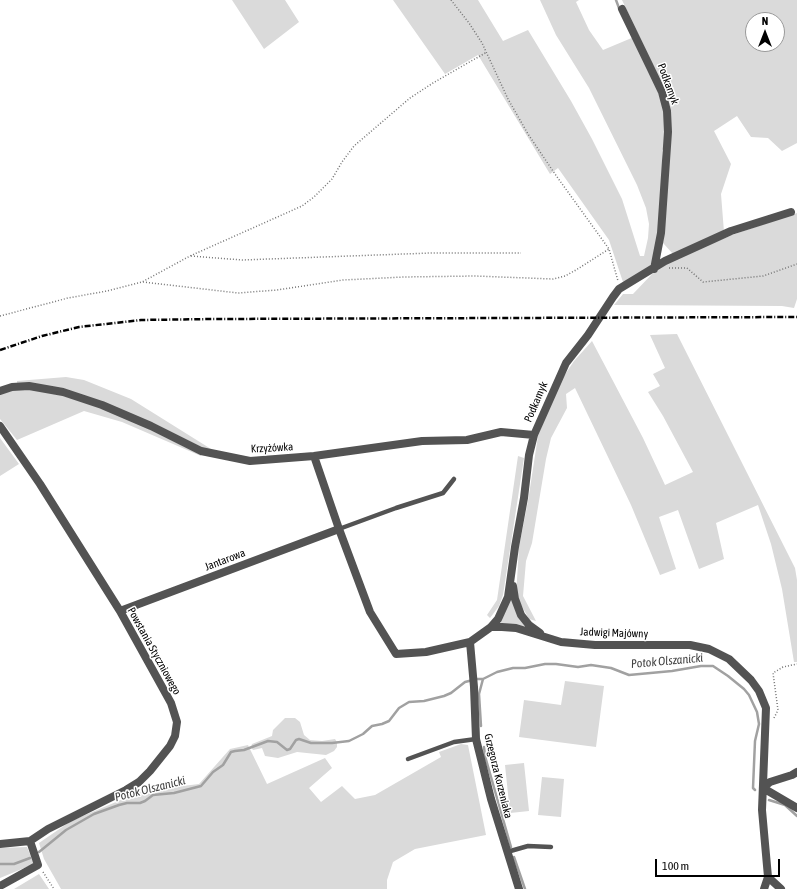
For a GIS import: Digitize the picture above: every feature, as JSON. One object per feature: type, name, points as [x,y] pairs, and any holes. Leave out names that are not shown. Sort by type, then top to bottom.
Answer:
[{"type":"street","name":"Podkamyk","points":[[622,9],[662,92],[667,111],[668,132],[660,233],[654,269]]},
{"type":"street","name":"Podkamyk","points":[[491,627],[498,619],[508,598],[512,580],[514,547],[524,498],[529,455],[534,435],[566,363],[591,331],[620,289],[665,261],[731,232],[791,212]]},
{"type":"street","name":"Krzyżówka","points":[[0,391],[29,386],[63,392],[102,405],[151,426],[201,451],[250,462],[314,456],[422,441],[468,440],[501,432],[534,435]]},
{"type":"street","name":"Powstania Styczniowego","points":[[0,426],[44,490],[120,611],[173,708],[177,722],[175,736],[170,746],[150,771],[138,782],[126,790],[48,829],[30,841]]},
{"type":"street","points":[[314,456],[370,612],[396,654],[426,652],[470,642],[491,627]]},
{"type":"street","name":"Jantarowa","points":[[120,611],[339,529]]},
{"type":"street","name":"Podkamyk","points":[[512,580],[515,599],[521,615],[529,625],[545,637]]},
{"type":"street","name":"Jadwigi Majówny","points":[[491,627],[516,628],[561,642],[595,645],[690,645],[709,649],[729,659],[751,680],[759,691],[766,708],[762,810],[768,877],[764,889]]},
{"type":"street","name":"Grzegorza Korzeniaka","points":[[470,642],[471,669],[474,687],[476,739],[491,799],[519,889]]},
{"type":"street","points":[[797,772],[770,782],[763,788],[797,808]]},
{"type":"street","points":[[0,844],[30,841],[38,865],[0,886]]},
{"type":"street","points":[[768,877],[780,889]]},
{"type":"lane","name":"Jantarowa","points":[[339,529],[443,493],[454,480]]},
{"type":"lane","points":[[408,759],[454,742],[476,739]]},
{"type":"lane","points":[[508,852],[528,846],[551,847]]},
{"type":"path","points":[[451,0],[469,23],[487,52],[508,99],[528,134],[609,249],[620,289]]},
{"type":"path","points":[[0,316],[68,298],[107,291],[142,282],[190,256],[302,206],[314,197],[332,179],[354,146],[410,98],[487,52]]},
{"type":"path","points":[[142,282],[238,293],[277,290],[343,280],[403,277],[475,276],[554,279],[571,273],[609,249]]},
{"type":"path","points":[[190,256],[242,260],[431,253],[521,253]]},
{"type":"path","points":[[667,268],[687,268],[703,282],[763,276],[797,264]]},
{"type":"path","points":[[773,672],[783,667],[797,664]]},
{"type":"path","points":[[38,865],[54,889]]},
{"type":"shaded area","points":[[232,0],[285,0],[299,22],[264,49]]},
{"type":"shaded area","points":[[393,0],[478,0],[503,41],[528,30],[592,139],[622,199],[640,256],[644,256],[649,224],[646,208],[637,185],[589,88],[556,35],[540,0],[579,0],[576,2],[589,30],[603,50],[634,37],[657,89],[662,104],[665,122],[664,149],[662,150],[663,178],[659,235],[652,262],[648,270],[623,282],[609,240],[558,168],[550,174],[478,55],[445,74]]},
{"type":"shaded area","points":[[622,0],[797,0],[797,143],[782,151],[768,138],[751,137],[737,116],[714,131],[731,164],[721,194],[724,232],[673,254],[663,243],[671,137],[662,84]]},
{"type":"shaded area","points":[[797,213],[797,299],[794,308],[782,306],[614,305],[623,294],[633,294],[666,262],[735,234]]},
{"type":"shaded area","points":[[677,334],[795,568],[797,580],[797,662],[794,662],[782,589],[771,544],[758,505],[716,523],[724,559],[699,569],[678,510],[659,517],[676,569],[660,575],[631,505],[575,388],[566,394],[567,408],[551,438],[532,543],[526,561],[523,596],[536,621],[529,619],[516,596],[519,547],[538,436],[558,385],[574,361],[592,341],[643,438],[665,485],[693,472],[663,416],[648,392],[660,386],[653,374],[665,368],[650,335]]},
{"type":"shaded area","points":[[66,377],[84,380],[131,399],[211,449],[199,448],[122,410],[17,384],[17,381]]},
{"type":"shaded area","points":[[32,388],[98,405],[202,453],[201,456],[122,422],[84,411],[17,440],[0,419],[0,394],[19,389]]},
{"type":"shaded area","points":[[0,438],[19,464],[0,476]]},
{"type":"shaded area","points":[[518,456],[524,458],[503,595],[499,606],[490,618],[487,615],[497,600]]},
{"type":"shaded area","points":[[510,595],[531,629],[501,623],[500,621]]},
{"type":"shaded area","points":[[565,681],[604,686],[596,747],[519,737],[524,700],[561,705]]},
{"type":"shaded area","points":[[285,718],[295,718],[300,722],[304,735],[310,740],[322,741],[335,739],[337,742],[337,747],[334,751],[326,755],[297,752],[278,758],[265,756],[262,748],[253,750],[251,747],[252,744],[272,736],[273,730]]},
{"type":"shaded area","points":[[461,744],[468,745],[486,835],[415,849],[393,862],[387,880],[387,889],[61,889],[44,859],[39,843],[71,821],[142,791],[199,784],[230,749],[248,745],[267,784],[325,758],[332,768],[309,788],[321,802],[342,786],[355,799],[375,795],[441,757],[439,752]]},
{"type":"shaded area","points":[[524,763],[529,811],[510,813],[505,765]]},
{"type":"shaded area","points":[[542,777],[564,779],[561,817],[538,815]]},
{"type":"shaded area","points":[[27,847],[34,864],[0,878],[0,848]]},
{"type":"shaded area","points":[[39,874],[49,889],[14,889]]},
{"type":"waterway","points":[[616,0],[619,8]]},
{"type":"waterway","name":"Potok Olszanicki","points":[[39,852],[66,830],[94,814],[127,803],[140,803],[153,795],[174,793],[201,786],[213,772],[223,765],[231,752],[244,750],[268,741],[277,742],[287,750],[290,749],[296,740],[299,739],[311,743],[349,741],[363,734],[372,726],[389,721],[399,708],[409,702],[424,701],[444,696],[451,693],[465,682],[483,679],[497,672],[513,668],[525,668],[545,664],[578,667],[591,665],[611,668],[629,675],[672,671],[701,666],[713,666],[744,689],[749,695],[757,712],[759,724],[755,741],[753,788],[755,790]]},
{"type":"waterway","points":[[481,726],[479,694],[483,679]]},
{"type":"waterway","points":[[484,747],[485,756],[511,847]]},
{"type":"waterway","name":"Potok Olszanicki","points":[[769,800],[785,805],[797,816]]},
{"type":"waterway","points":[[514,857],[525,889]]},
{"type":"waterway","name":"Potok Olszanicki","points":[[0,864],[14,864],[30,858]]},
{"type":"railway","points":[[0,350],[42,336],[79,327],[141,320],[797,317]]}]
